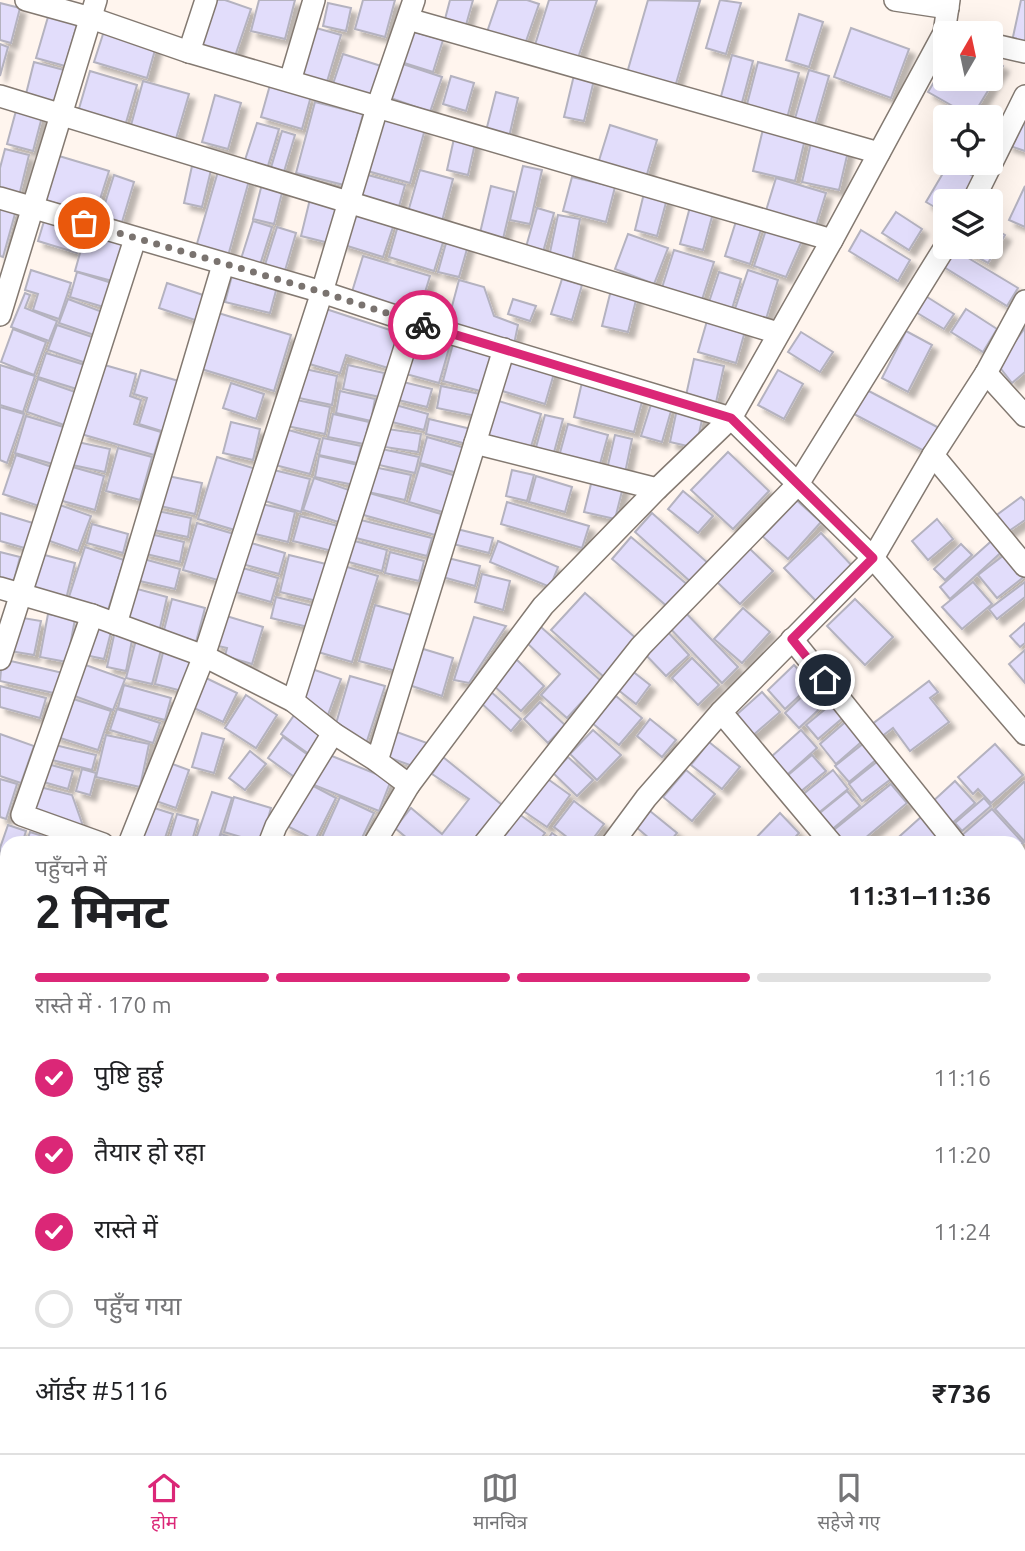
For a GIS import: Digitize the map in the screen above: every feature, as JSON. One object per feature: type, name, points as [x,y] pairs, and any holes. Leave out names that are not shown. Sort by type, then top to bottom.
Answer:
[{"type":"street","points":[[26,0],[94,9],[189,52],[832,240]]},
{"type":"street","points":[[189,52],[206,0]]},
{"type":"street","points":[[290,80],[314,0]]},
{"type":"street","points":[[895,0],[948,4]]},
{"type":"street","points":[[1,309],[94,9]]},
{"type":"street","points":[[132,836],[204,656],[350,204],[377,108],[411,10],[879,153]]},
{"type":"street","points":[[1003,47],[1025,52]]},
{"type":"street","points":[[379,836],[409,785],[543,606],[657,489],[731,418],[832,240],[933,53]]},
{"type":"street","points":[[0,96],[778,333]]},
{"type":"street","points":[[979,189],[1025,96]]},
{"type":"street","points":[[0,198],[322,292],[731,418],[873,558],[1025,734]]},
{"type":"street","points":[[0,659],[135,239]]},
{"type":"street","points":[[490,836],[641,646],[798,484],[938,259]]},
{"type":"street","points":[[116,624],[223,265]]},
{"type":"street","points":[[618,836],[646,797],[721,712],[873,558],[933,455],[986,373],[1025,301]]},
{"type":"street","points":[[293,701],[413,322]]},
{"type":"street","points":[[377,761],[504,349]]},
{"type":"street","points":[[986,373],[1025,416]]},
{"type":"street","points":[[475,443],[657,489]]},
{"type":"street","points":[[933,455],[1025,566]]},
{"type":"street","points":[[0,588],[92,615],[204,656],[293,701],[333,733],[409,785]]},
{"type":"street","points":[[81,836],[22,815],[92,615]]},
{"type":"street","points":[[792,639],[950,836]]},
{"type":"street","points":[[721,712],[825,836]]},
{"type":"street","points":[[272,836],[333,733]]},
{"type":"building","points":[[217,0],[251,9],[234,59],[201,48]]},
{"type":"building","points":[[259,0],[295,0],[285,39],[251,31]]},
{"type":"building","points":[[363,0],[395,0],[385,37],[355,29]]},
{"type":"building","points":[[450,0],[473,0],[466,25],[445,19]]},
{"type":"building","points":[[498,0],[527,0],[539,4],[525,44],[487,32]]},
{"type":"building","points":[[549,0],[597,0],[578,58],[535,45]]},
{"type":"building","points":[[648,0],[700,1],[675,87],[627,73]]},
{"type":"building","points":[[720,0],[741,3],[726,54],[706,48]]},
{"type":"building","points":[[1021,0],[1025,0],[1025,49],[1011,46]]},
{"type":"building","points":[[0,3],[20,8],[11,43],[0,40]]},
{"type":"building","points":[[328,3],[351,8],[346,31],[323,26]]},
{"type":"building","points":[[50,10],[79,18],[65,66],[36,58]]},
{"type":"building","points":[[799,14],[823,22],[809,67],[786,60]]},
{"type":"building","points":[[309,26],[341,35],[326,85],[295,76]]},
{"type":"building","points":[[105,28],[157,43],[147,78],[94,62]]},
{"type":"building","points":[[851,28],[909,49],[891,98],[834,77]]},
{"type":"building","points":[[411,31],[443,40],[433,72],[401,62]]},
{"type":"building","points":[[0,44],[8,47],[0,76]]},
{"type":"building","points":[[343,54],[381,66],[371,99],[332,87]]},
{"type":"building","points":[[732,55],[753,61],[740,110],[719,104]]},
{"type":"building","points":[[34,62],[64,70],[55,105],[25,98]]},
{"type":"building","points":[[758,62],[799,73],[786,122],[745,112]]},
{"type":"building","points":[[400,63],[442,77],[430,112],[388,97]]},
{"type":"building","points":[[809,70],[829,76],[814,128],[794,122]]},
{"type":"building","points":[[90,71],[137,85],[125,126],[78,112]]},
{"type":"building","points":[[574,75],[594,80],[584,121],[564,117]]},
{"type":"building","points":[[451,76],[474,83],[466,111],[443,104]]},
{"type":"building","points":[[143,81],[189,94],[175,142],[130,129]]},
{"type":"building","points":[[933,84],[933,91],[988,91],[979,105],[951,105],[928,92]]},
{"type":"building","points":[[270,85],[311,96],[302,129],[261,117]]},
{"type":"building","points":[[496,92],[518,98],[509,137],[486,131]]},
{"type":"building","points":[[215,95],[241,103],[228,149],[202,142]]},
{"type":"building","points":[[315,102],[363,114],[344,185],[296,173]]},
{"type":"building","points":[[17,107],[43,113],[33,151],[7,144]]},
{"type":"building","points":[[379,117],[425,129],[410,183],[364,170]]},
{"type":"building","points":[[1017,118],[1025,121],[1025,151],[1007,145]]},
{"type":"building","points":[[257,123],[279,129],[267,169],[244,163]]},
{"type":"building","points":[[610,125],[657,140],[645,181],[597,167]]},
{"type":"building","points":[[763,129],[805,139],[795,181],[753,171]]},
{"type":"building","points":[[282,131],[295,135],[283,175],[270,171]]},
{"type":"building","points":[[455,134],[476,139],[468,175],[447,170]]},
{"type":"building","points":[[812,138],[849,147],[839,190],[802,182]]},
{"type":"building","points":[[5,149],[29,155],[19,196],[0,191],[0,168]]},
{"type":"building","points":[[59,156],[109,171],[95,215],[45,200]]},
{"type":"building","points":[[192,166],[211,170],[202,207],[184,203]]},
{"type":"building","points":[[523,166],[542,170],[530,224],[510,220]]},
{"type":"building","points":[[219,168],[250,177],[228,256],[196,247]]},
{"type":"building","points":[[420,170],[453,179],[442,221],[408,212]]},
{"type":"building","points":[[364,174],[405,185],[398,210],[357,198]]},
{"type":"building","points":[[114,175],[134,182],[122,222],[101,216]]},
{"type":"building","points":[[942,175],[972,175],[979,179],[974,189],[934,189]]},
{"type":"building","points":[[572,177],[615,187],[606,222],[563,211]]},
{"type":"building","points":[[776,178],[826,193],[814,232],[764,217]]},
{"type":"building","points":[[263,180],[284,185],[274,224],[253,219]]},
{"type":"building","points":[[491,186],[514,192],[503,239],[480,233]]},
{"type":"building","points":[[1025,186],[1025,227],[1009,220]]},
{"type":"building","points":[[645,189],[668,195],[657,236],[635,230]]},
{"type":"building","points":[[933,190],[933,206],[926,202]]},
{"type":"building","points":[[311,195],[340,203],[329,243],[301,236]]},
{"type":"building","points":[[0,205],[16,210],[3,257],[0,256]]},
{"type":"building","points":[[352,207],[395,221],[383,257],[341,244]]},
{"type":"building","points":[[690,207],[713,213],[703,250],[680,244]]},
{"type":"building","points":[[537,208],[554,213],[543,252],[526,247]]},
{"type":"building","points":[[896,212],[922,229],[909,250],[882,233]]},
{"type":"building","points":[[558,215],[580,219],[572,262],[549,257]]},
{"type":"building","points":[[738,215],[763,223],[750,264],[725,256]]},
{"type":"building","points":[[45,218],[84,230],[77,253],[38,241]]},
{"type":"building","points":[[253,221],[272,227],[259,268],[240,262]]},
{"type":"building","points":[[399,222],[445,236],[434,271],[389,257]]},
{"type":"building","points":[[768,224],[804,236],[786,277],[754,266]]},
{"type":"building","points":[[277,227],[296,233],[284,274],[264,268]]},
{"type":"building","points":[[87,228],[127,239],[116,282],[75,271]]},
{"type":"building","points":[[861,230],[910,260],[898,281],[849,251]]},
{"type":"building","points":[[628,234],[668,248],[654,284],[615,269]]},
{"type":"building","points":[[448,236],[469,242],[459,277],[438,272]]},
{"type":"building","points":[[674,250],[714,262],[700,306],[660,294]]},
{"type":"building","points":[[363,256],[430,276],[418,315],[351,295]]},
{"type":"building","points":[[942,259],[970,259],[1018,288],[1007,306],[939,264]]},
{"type":"building","points":[[31,270],[71,283],[59,319],[33,310],[38,294],[25,290]]},
{"type":"building","points":[[748,270],[778,280],[766,319],[735,309]]},
{"type":"building","points":[[77,272],[115,284],[107,308],[70,297]]},
{"type":"building","points":[[233,272],[278,283],[270,313],[225,302]]},
{"type":"building","points":[[719,272],[741,279],[731,312],[708,305]]},
{"type":"building","points":[[562,279],[582,285],[572,320],[551,314]]},
{"type":"building","points":[[459,280],[484,287],[494,316],[518,325],[514,344],[447,325]]},
{"type":"building","points":[[167,283],[209,297],[201,322],[159,308]]},
{"type":"building","points":[[612,286],[638,292],[628,332],[602,326]]},
{"type":"building","points":[[25,293],[30,295],[25,308],[57,321],[49,341],[11,327]]},
{"type":"building","points":[[924,295],[954,314],[944,329],[914,311]]},
{"type":"building","points":[[68,299],[105,313],[97,336],[59,323]]},
{"type":"building","points":[[513,299],[536,306],[530,321],[508,314]]},
{"type":"building","points":[[323,308],[399,333],[388,368],[346,355],[340,373],[306,363]]},
{"type":"building","points":[[966,309],[997,329],[983,352],[951,332]]},
{"type":"building","points":[[215,312],[291,335],[274,391],[198,368]]},
{"type":"building","points":[[709,314],[747,324],[736,363],[698,352]]},
{"type":"building","points":[[57,325],[95,338],[86,363],[48,350]]},
{"type":"building","points":[[419,328],[452,338],[439,383],[406,374]]},
{"type":"building","points":[[1025,328],[1025,372],[1012,383],[998,365]]},
{"type":"building","points":[[13,329],[46,342],[34,375],[1,362]]},
{"type":"building","points":[[906,331],[932,345],[908,392],[882,378]]},
{"type":"building","points":[[801,332],[833,352],[820,372],[788,352]]},
{"type":"building","points":[[454,340],[495,352],[484,392],[443,381]]},
{"type":"building","points":[[46,353],[88,366],[80,390],[38,377]]},
{"type":"building","points":[[509,356],[555,370],[545,404],[499,390]]},
{"type":"building","points":[[694,359],[724,366],[715,407],[685,400]]},
{"type":"building","points":[[101,364],[136,374],[130,396],[141,400],[134,424],[161,432],[154,455],[81,434]]},
{"type":"building","points":[[0,365],[35,376],[23,412],[0,405]]},
{"type":"building","points":[[348,365],[384,373],[380,397],[343,389]]},
{"type":"building","points":[[305,369],[337,376],[332,405],[299,398]]},
{"type":"building","points":[[141,370],[182,382],[168,433],[139,424],[147,398],[134,394]]},
{"type":"building","points":[[778,370],[803,384],[784,419],[758,405]]},
{"type":"building","points":[[583,378],[644,394],[634,432],[574,417]]},
{"type":"building","points":[[38,379],[78,393],[67,426],[27,412]]},
{"type":"building","points":[[399,381],[432,389],[427,407],[394,399]]},
{"type":"building","points":[[231,383],[264,394],[256,419],[223,408]]},
{"type":"building","points":[[441,386],[480,394],[476,416],[437,408]]},
{"type":"building","points":[[865,389],[941,429],[928,453],[852,413]]},
{"type":"building","points":[[340,391],[375,399],[371,421],[336,413]]},
{"type":"building","points":[[653,398],[673,404],[662,442],[641,436]]},
{"type":"building","points":[[292,399],[330,407],[325,434],[287,426]]},
{"type":"building","points":[[492,399],[541,414],[529,453],[480,439]]},
{"type":"building","points":[[392,404],[428,414],[424,430],[388,421]]},
{"type":"building","points":[[0,407],[24,414],[7,463],[0,460]]},
{"type":"building","points":[[677,409],[703,415],[696,448],[670,442]]},
{"type":"building","points":[[333,414],[369,422],[364,444],[328,437]]},
{"type":"building","points":[[545,415],[563,419],[553,456],[535,451]]},
{"type":"building","points":[[26,416],[67,428],[56,465],[15,453]]},
{"type":"building","points":[[429,419],[471,429],[467,444],[426,434]]},
{"type":"building","points":[[231,422],[260,429],[253,460],[223,453]]},
{"type":"building","points":[[568,424],[608,435],[598,471],[558,460]]},
{"type":"building","points":[[285,429],[320,439],[310,474],[275,465]]},
{"type":"building","points":[[388,429],[421,434],[418,452],[385,447]]},
{"type":"building","points":[[615,435],[632,439],[625,473],[607,469]]},
{"type":"building","points":[[427,437],[465,448],[458,473],[420,463]]},
{"type":"building","points":[[323,438],[361,446],[357,463],[319,455]]},
{"type":"building","points":[[73,441],[110,449],[105,472],[68,464]]},
{"type":"building","points":[[118,448],[152,457],[140,500],[106,491]]},
{"type":"building","points":[[382,449],[419,457],[415,473],[379,465]]},
{"type":"building","points":[[728,452],[769,491],[733,529],[691,490]]},
{"type":"building","points":[[16,455],[52,467],[39,506],[3,494]]},
{"type":"building","points":[[319,456],[358,465],[354,485],[315,477]]},
{"type":"building","points":[[217,457],[256,469],[238,531],[198,519]]},
{"type":"building","points":[[420,465],[456,476],[446,513],[409,502]]},
{"type":"building","points":[[69,466],[104,476],[95,510],[59,500]]},
{"type":"building","points":[[374,467],[411,475],[405,500],[368,492]]},
{"type":"building","points":[[274,470],[310,479],[301,512],[265,501]]},
{"type":"building","points":[[512,470],[534,475],[527,501],[506,496]]},
{"type":"building","points":[[163,475],[202,483],[195,514],[156,505]]},
{"type":"building","points":[[536,476],[572,487],[565,512],[529,502]]},
{"type":"building","points":[[593,476],[624,483],[615,519],[584,512]]},
{"type":"building","points":[[314,478],[349,490],[338,522],[303,510]]},
{"type":"building","points":[[683,491],[713,516],[698,533],[668,509]]},
{"type":"building","points":[[366,492],[441,514],[435,535],[360,514]]},
{"type":"building","points":[[1021,497],[1025,501],[1025,520],[1006,533],[994,517]]},
{"type":"building","points":[[794,498],[821,522],[788,559],[761,535]]},
{"type":"building","points":[[507,502],[589,526],[582,548],[501,524]]},
{"type":"building","points":[[258,503],[295,512],[288,542],[251,533]]},
{"type":"building","points":[[57,504],[91,516],[78,551],[44,539]]},
{"type":"building","points":[[153,510],[191,518],[188,537],[149,529]]},
{"type":"building","points":[[0,513],[36,524],[28,549],[0,541]]},
{"type":"building","points":[[652,513],[709,564],[692,583],[635,532]]},
{"type":"building","points":[[300,516],[338,526],[332,551],[293,541]]},
{"type":"building","points":[[357,519],[432,538],[427,556],[352,537]]},
{"type":"building","points":[[937,519],[953,539],[928,560],[912,541]]},
{"type":"building","points":[[197,523],[234,534],[221,581],[183,570]]},
{"type":"building","points":[[92,524],[128,534],[123,553],[87,543]]},
{"type":"building","points":[[457,529],[493,538],[489,553],[453,544]]},
{"type":"building","points":[[146,533],[184,542],[180,562],[142,553]]},
{"type":"building","points":[[821,533],[856,570],[819,604],[784,568]]},
{"type":"building","points":[[997,536],[1007,547],[950,599],[940,587]]},
{"type":"building","points":[[631,537],[689,586],[669,608],[612,559]]},
{"type":"building","points":[[351,540],[387,550],[382,571],[345,561]]},
{"type":"building","points":[[498,541],[558,567],[550,587],[490,562]]},
{"type":"building","points":[[248,542],[285,553],[279,574],[242,564]]},
{"type":"building","points":[[961,544],[972,555],[945,580],[934,569]]},
{"type":"building","points":[[85,547],[124,560],[108,610],[69,597]]},
{"type":"building","points":[[749,548],[773,571],[740,604],[716,581]]},
{"type":"building","points":[[0,552],[20,557],[12,588],[0,584]]},
{"type":"building","points":[[390,552],[424,561],[419,581],[385,573]]},
{"type":"building","points":[[1008,552],[1025,576],[997,598],[978,575]]},
{"type":"building","points":[[37,553],[75,563],[66,599],[28,589]]},
{"type":"building","points":[[289,555],[326,564],[317,601],[280,592]]},
{"type":"building","points":[[444,557],[480,566],[475,586],[439,576]]},
{"type":"building","points":[[140,558],[180,569],[175,589],[135,580]]},
{"type":"building","points":[[344,566],[378,576],[352,662],[318,652]]},
{"type":"building","points":[[239,567],[278,578],[271,602],[232,591]]},
{"type":"building","points":[[482,574],[510,581],[503,610],[475,602]]},
{"type":"building","points":[[973,582],[992,604],[962,629],[942,607]]},
{"type":"building","points":[[1025,582],[1025,597],[997,619],[989,609]]},
{"type":"building","points":[[130,587],[167,597],[159,632],[121,622]]},
{"type":"building","points":[[585,593],[638,640],[604,677],[551,630]]},
{"type":"building","points":[[276,597],[313,606],[308,627],[271,618]]},
{"type":"building","points":[[172,599],[205,608],[196,642],[163,634]]},
{"type":"building","points":[[855,599],[893,637],[865,665],[827,626]]},
{"type":"building","points":[[375,605],[411,615],[396,671],[359,661]]},
{"type":"building","points":[[743,608],[770,632],[742,663],[714,639]]},
{"type":"building","points":[[682,609],[738,667],[722,683],[666,624]]},
{"type":"building","points":[[48,614],[75,619],[67,662],[40,657]]},
{"type":"building","points":[[223,615],[263,627],[252,664],[225,656],[227,648],[214,645]]},
{"type":"building","points":[[17,617],[41,621],[34,655],[10,651]]},
{"type":"building","points":[[474,617],[506,626],[469,683],[454,680]]},
{"type":"building","points":[[93,623],[112,628],[104,659],[85,655]]},
{"type":"building","points":[[1025,623],[1025,643],[1020,647],[1010,636]]},
{"type":"building","points":[[541,627],[601,681],[567,718],[541,695],[560,674],[527,643]]},
{"type":"building","points":[[666,630],[689,655],[666,676],[643,652]]},
{"type":"building","points":[[115,631],[133,635],[126,671],[107,667]]},
{"type":"building","points":[[136,640],[162,646],[152,684],[126,678]]},
{"type":"building","points":[[165,645],[196,653],[186,692],[155,684]]},
{"type":"building","points":[[420,648],[453,658],[442,696],[409,685]]},
{"type":"building","points":[[1025,650],[1025,683],[1009,664]]},
{"type":"building","points":[[692,658],[719,685],[698,705],[672,678]]},
{"type":"building","points":[[2,659],[63,673],[58,694],[0,681]]},
{"type":"building","points":[[516,659],[544,686],[521,711],[492,684]]},
{"type":"building","points":[[80,663],[125,679],[113,710],[69,694]]},
{"type":"building","points":[[794,665],[812,684],[785,709],[768,690]]},
{"type":"building","points":[[309,668],[341,679],[325,723],[299,700]]},
{"type":"building","points":[[631,670],[650,685],[636,704],[617,689]]},
{"type":"building","points":[[350,676],[385,686],[364,750],[335,727]]},
{"type":"building","points":[[204,677],[237,693],[223,722],[190,706]]},
{"type":"building","points":[[929,681],[938,692],[930,698],[949,722],[910,751],[893,728],[881,737],[871,725]]},
{"type":"building","points":[[124,685],[171,698],[165,720],[118,708]]},
{"type":"building","points":[[814,685],[829,700],[799,728],[785,713]]},
{"type":"building","points":[[0,686],[46,698],[40,718],[0,707]]},
{"type":"building","points":[[489,690],[521,719],[511,731],[479,701]]},
{"type":"building","points":[[762,692],[780,712],[751,737],[734,717]]},
{"type":"building","points":[[246,695],[277,715],[256,748],[225,728]]},
{"type":"building","points":[[616,696],[642,718],[619,745],[592,723]]},
{"type":"building","points":[[67,697],[111,711],[98,750],[54,736]]},
{"type":"building","points":[[540,702],[565,725],[548,743],[524,719]]},
{"type":"building","points":[[834,702],[845,716],[818,739],[806,725]]},
{"type":"building","points":[[117,709],[160,723],[153,743],[110,730]]},
{"type":"building","points":[[297,711],[329,734],[313,757],[281,734]]},
{"type":"building","points":[[850,718],[867,737],[836,764],[820,744]]},
{"type":"building","points":[[650,719],[676,740],[662,757],[637,736]]},
{"type":"building","points":[[593,730],[621,755],[597,780],[570,754]]},
{"type":"building","points":[[801,730],[817,748],[787,775],[771,757]]},
{"type":"building","points":[[394,731],[427,743],[418,768],[385,756]]},
{"type":"building","points":[[202,733],[224,739],[214,773],[192,767]]},
{"type":"building","points":[[0,734],[34,746],[21,783],[0,776]]},
{"type":"building","points":[[106,735],[149,744],[140,787],[96,777]]},
{"type":"building","points":[[283,737],[315,760],[300,781],[268,758]]},
{"type":"building","points":[[709,742],[740,767],[722,789],[691,765]]},
{"type":"building","points":[[864,743],[877,759],[849,782],[835,766]]},
{"type":"building","points":[[51,744],[96,755],[92,770],[48,759]]},
{"type":"building","points":[[995,744],[1023,775],[991,803],[978,789],[973,794],[958,777]]},
{"type":"building","points":[[250,751],[266,764],[245,790],[229,778]]},
{"type":"building","points":[[327,754],[391,780],[379,811],[314,785]]},
{"type":"building","points":[[812,755],[826,771],[800,792],[787,776]]},
{"type":"building","points":[[443,757],[507,809],[487,836],[404,836],[395,828],[411,808],[442,834],[469,799],[432,774]]},
{"type":"building","points":[[568,757],[593,780],[577,796],[553,773]]},
{"type":"building","points":[[878,761],[891,779],[862,801],[849,784]]},
{"type":"building","points":[[167,762],[189,770],[176,808],[153,800]]},
{"type":"building","points":[[44,763],[73,771],[68,789],[40,781]]},
{"type":"building","points":[[82,769],[96,773],[90,795],[76,791]]},
{"type":"building","points":[[686,770],[715,794],[692,821],[663,797]]},
{"type":"building","points":[[833,770],[848,789],[816,815],[801,796]]},
{"type":"building","points":[[545,777],[570,795],[547,827],[522,810]]},
{"type":"building","points":[[0,779],[17,784],[6,819],[0,817]]},
{"type":"building","points":[[955,781],[975,803],[950,825],[931,803]]},
{"type":"building","points":[[306,782],[336,798],[317,836],[307,836],[285,825]]},
{"type":"building","points":[[1024,782],[1025,836],[1020,836],[995,809]]},
{"type":"building","points":[[891,784],[907,803],[868,836],[832,836],[830,833]]},
{"type":"building","points":[[36,786],[72,795],[83,826],[29,811]]},
{"type":"building","points":[[847,791],[860,806],[829,832],[816,816]]},
{"type":"building","points":[[212,792],[232,798],[220,836],[197,836]]},
{"type":"building","points":[[234,797],[271,808],[263,836],[237,836],[224,832]]},
{"type":"building","points":[[340,797],[374,813],[363,836],[322,836]]},
{"type":"building","points":[[984,798],[991,806],[962,831],[955,823]]},
{"type":"building","points":[[574,801],[604,824],[595,836],[566,836],[554,827]]},
{"type":"building","points":[[148,806],[173,814],[166,836],[139,836]]},
{"type":"building","points":[[992,809],[1017,836],[961,836]]},
{"type":"building","points":[[650,811],[677,833],[675,836],[647,836],[636,827]]},
{"type":"building","points":[[780,813],[799,833],[796,836],[758,836]]},
{"type":"building","points":[[177,814],[198,820],[193,836],[170,836]]},
{"type":"building","points":[[519,814],[545,833],[543,836],[504,836]]},
{"type":"building","points":[[921,817],[938,836],[900,836]]},
{"type":"building","points":[[8,825],[26,831],[24,836],[4,836]]},
{"type":"way so far","points":[[84,223],[322,292],[423,325]]},
{"type":"route","points":[[423,325],[731,418],[873,558],[792,639],[825,680]]}]
